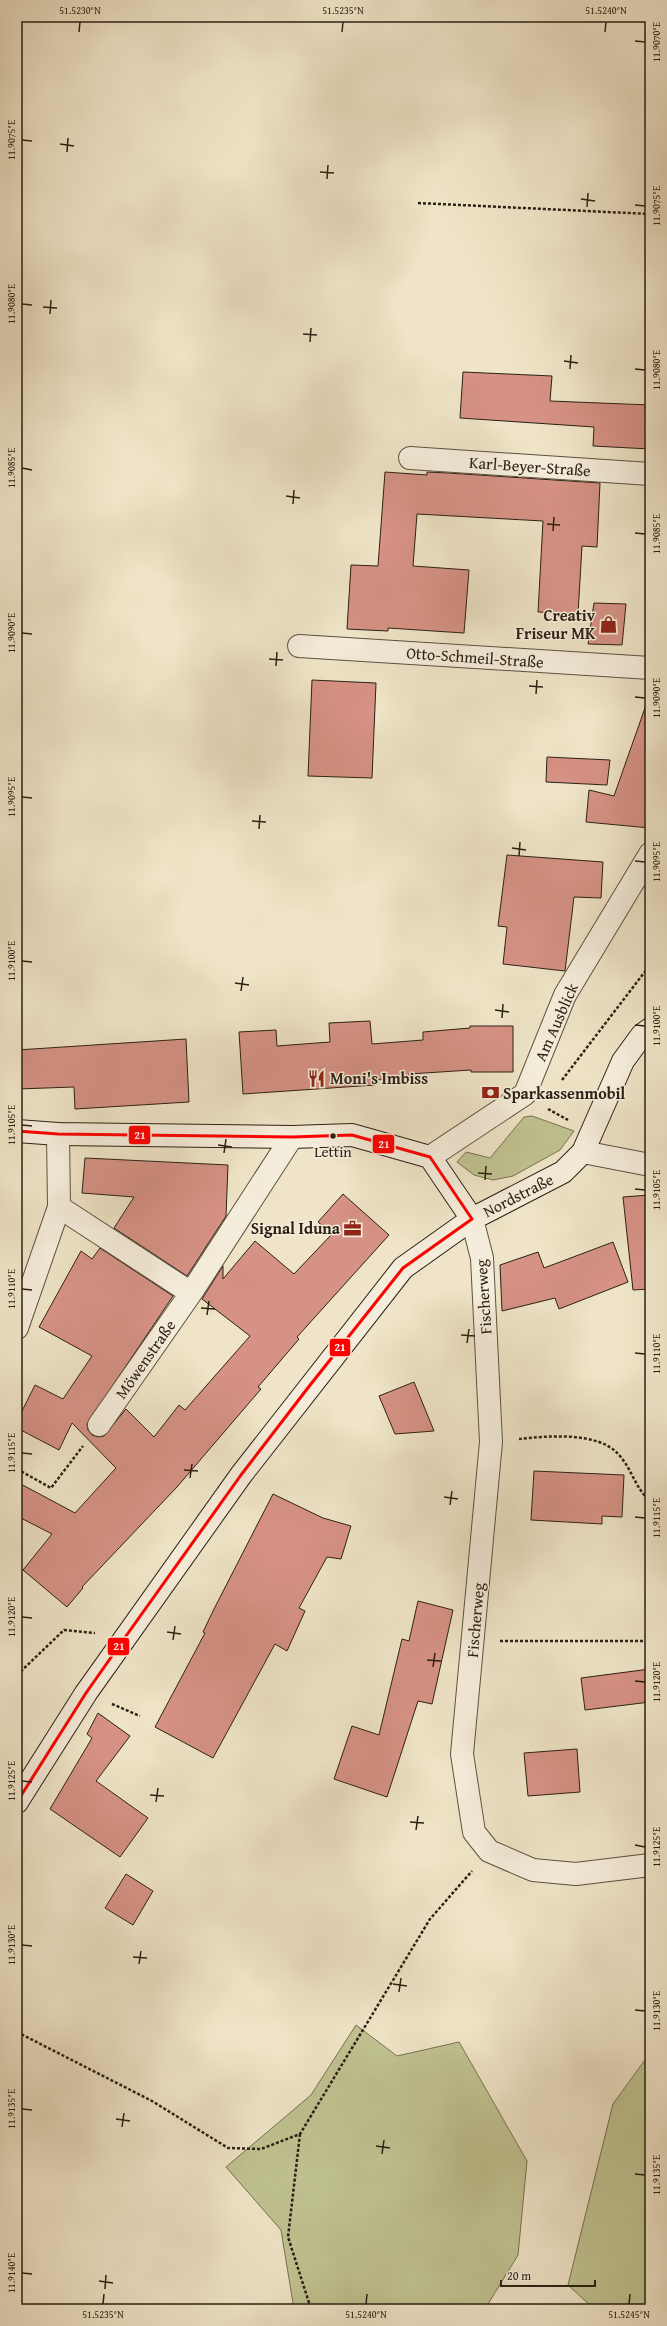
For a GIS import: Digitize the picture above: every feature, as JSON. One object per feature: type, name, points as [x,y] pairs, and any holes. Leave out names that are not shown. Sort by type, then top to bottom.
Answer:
[{"type":"street","name":"Karl-Beyer-Straße","points":[[410,458],[650,474]]},
{"type":"street","name":"Otto-Schmeil-Straße","points":[[299,646],[650,668]]},
{"type":"street","name":"Am Ausblick","points":[[525,1094],[565,995],[650,854]]},
{"type":"street","name":"Nordstraße","points":[[17,1802],[86,1693],[240,1475],[403,1268],[472,1219],[563,1172],[583,1152],[623,1061],[642,1035],[650,1029]]},
{"type":"street","points":[[17,1131],[58,1134],[292,1137],[352,1135],[430,1157],[525,1094]]},
{"type":"street","points":[[17,1328],[59,1207],[58,1134]]},
{"type":"street","name":"Möwenstraße","points":[[98,1425],[191,1294],[292,1137]]},
{"type":"street","points":[[583,1152],[650,1165]]},
{"type":"street","name":"Fischerweg","points":[[430,1157],[472,1219],[482,1258],[491,1442],[462,1754],[474,1832],[489,1851],[533,1870],[576,1874],[650,1865]]},
{"type":"street","points":[[59,1207],[191,1294]]},
{"type":"path","points":[[418,203],[650,214]]},
{"type":"path","points":[[559,1084],[650,965]]},
{"type":"path","points":[[525,1094],[541,1106],[578,1125],[583,1152]]},
{"type":"path","points":[[17,1469],[51,1488],[98,1425]]},
{"type":"path","points":[[491,1442],[554,1435],[603,1442],[619,1455],[641,1493],[650,1501]]},
{"type":"path","points":[[17,1675],[64,1630],[126,1636]]},
{"type":"path","points":[[495,1641],[650,1641]]},
{"type":"path","points":[[311,2309],[288,2237],[300,2134],[430,1919],[489,1851]]},
{"type":"path","points":[[17,2032],[152,2101],[228,2148],[261,2149],[300,2134]]},
{"type":"green space","points":[[532,1116],[574,1131],[560,1150],[513,1176],[493,1180],[474,1175],[457,1162],[466,1152],[490,1158],[524,1117]]},
{"type":"green space","points":[[356,2025],[397,2056],[459,2042],[527,2161],[518,2255],[485,2309],[294,2309],[281,2230],[226,2167],[311,2095]]},
{"type":"green space","points":[[650,2053],[650,2309],[594,2309],[568,2285],[613,2104]]},
{"type":"building","points":[[463,372],[552,376],[550,401],[650,405],[650,449],[593,446],[594,427],[460,418]]},
{"type":"building","points":[[385,472],[427,475],[427,472],[448,473],[600,483],[597,547],[582,546],[578,614],[538,612],[543,521],[417,514],[413,566],[469,570],[464,633],[388,628],[388,631],[347,629],[351,565],[378,566]]},
{"type":"building","name":"Creativ Friseur MK","points":[[594,603],[626,604],[622,645],[588,644]]},
{"type":"building","points":[[312,680],[376,683],[372,778],[308,776]]},
{"type":"building","points":[[646,705],[650,706],[650,828],[586,822],[589,790],[614,796]]},
{"type":"building","points":[[547,757],[610,760],[607,785],[546,782]]},
{"type":"building","points":[[507,855],[603,862],[601,898],[574,897],[565,971],[503,964],[507,927],[498,926]]},
{"type":"building","points":[[370,1021],[372,1044],[423,1040],[423,1032],[470,1028],[470,1026],[513,1026],[513,1072],[471,1072],[471,1070],[409,1074],[409,1078],[374,1080],[375,1085],[243,1094],[239,1032],[276,1030],[277,1046],[330,1042],[329,1023]]},
{"type":"building","points":[[186,1039],[189,1102],[75,1109],[74,1087],[17,1089],[17,1050]]},
{"type":"building","points":[[85,1158],[228,1165],[226,1216],[187,1276],[114,1228],[134,1197],[82,1193]]},
{"type":"building","points":[[343,1194],[389,1235],[297,1337],[299,1339],[258,1387],[261,1389],[177,1487],[82,1587],[83,1588],[67,1607],[23,1570],[52,1534],[17,1516],[17,1482],[75,1513],[116,1468],[72,1423],[59,1450],[17,1428],[17,1421],[35,1385],[63,1399],[92,1356],[39,1327],[81,1251],[92,1259],[100,1248],[173,1296],[87,1424],[88,1430],[92,1435],[98,1437],[104,1436],[126,1409],[154,1437],[179,1405],[185,1410],[250,1336],[202,1299],[223,1266],[223,1279],[255,1241],[294,1274],[332,1234],[318,1222]]},
{"type":"building","points":[[650,1195],[650,1289],[633,1290],[623,1197]]},
{"type":"building","points":[[613,1242],[628,1282],[559,1309],[555,1298],[502,1311],[500,1265],[538,1252],[544,1268]]},
{"type":"building","points":[[414,1382],[434,1431],[395,1434],[379,1396]]},
{"type":"building","points":[[534,1471],[624,1475],[622,1517],[602,1516],[602,1524],[531,1520]]},
{"type":"building","points":[[273,1494],[323,1518],[351,1526],[341,1559],[327,1557],[299,1608],[305,1611],[287,1651],[275,1644],[213,1758],[155,1727],[205,1633],[203,1632],[214,1609]]},
{"type":"building","points":[[418,1601],[453,1610],[432,1704],[418,1701],[387,1797],[334,1779],[352,1726],[379,1735],[402,1639],[409,1641]]},
{"type":"building","points":[[650,1669],[650,1702],[585,1710],[581,1678]]},
{"type":"building","points":[[98,1713],[130,1736],[96,1781],[148,1818],[120,1857],[50,1809],[92,1738],[87,1734]]},
{"type":"building","points":[[577,1749],[580,1792],[528,1796],[524,1753]]},
{"type":"building","points":[[126,1874],[153,1891],[133,1925],[105,1908]]},
{"type":"transit line","name":"21","points":[[17,1131],[58,1134],[292,1137],[352,1135],[430,1157],[472,1219]]},
{"type":"transit line","name":"21","points":[[17,1802],[86,1693],[126,1636],[241,1475],[307,1389],[403,1268],[472,1219]]},
{"type":"place","name":"Creativ Friseur MK","points":[[608,624]]},
{"type":"place","name":"Moni's Imbiss","points":[[317,1078]]},
{"type":"place","name":"Sparkassenmobil","points":[[490,1093]]},
{"type":"place","name":"Lettin","points":[[333,1136]]},
{"type":"place","name":"Signal Iduna","points":[[353,1228]]}]
